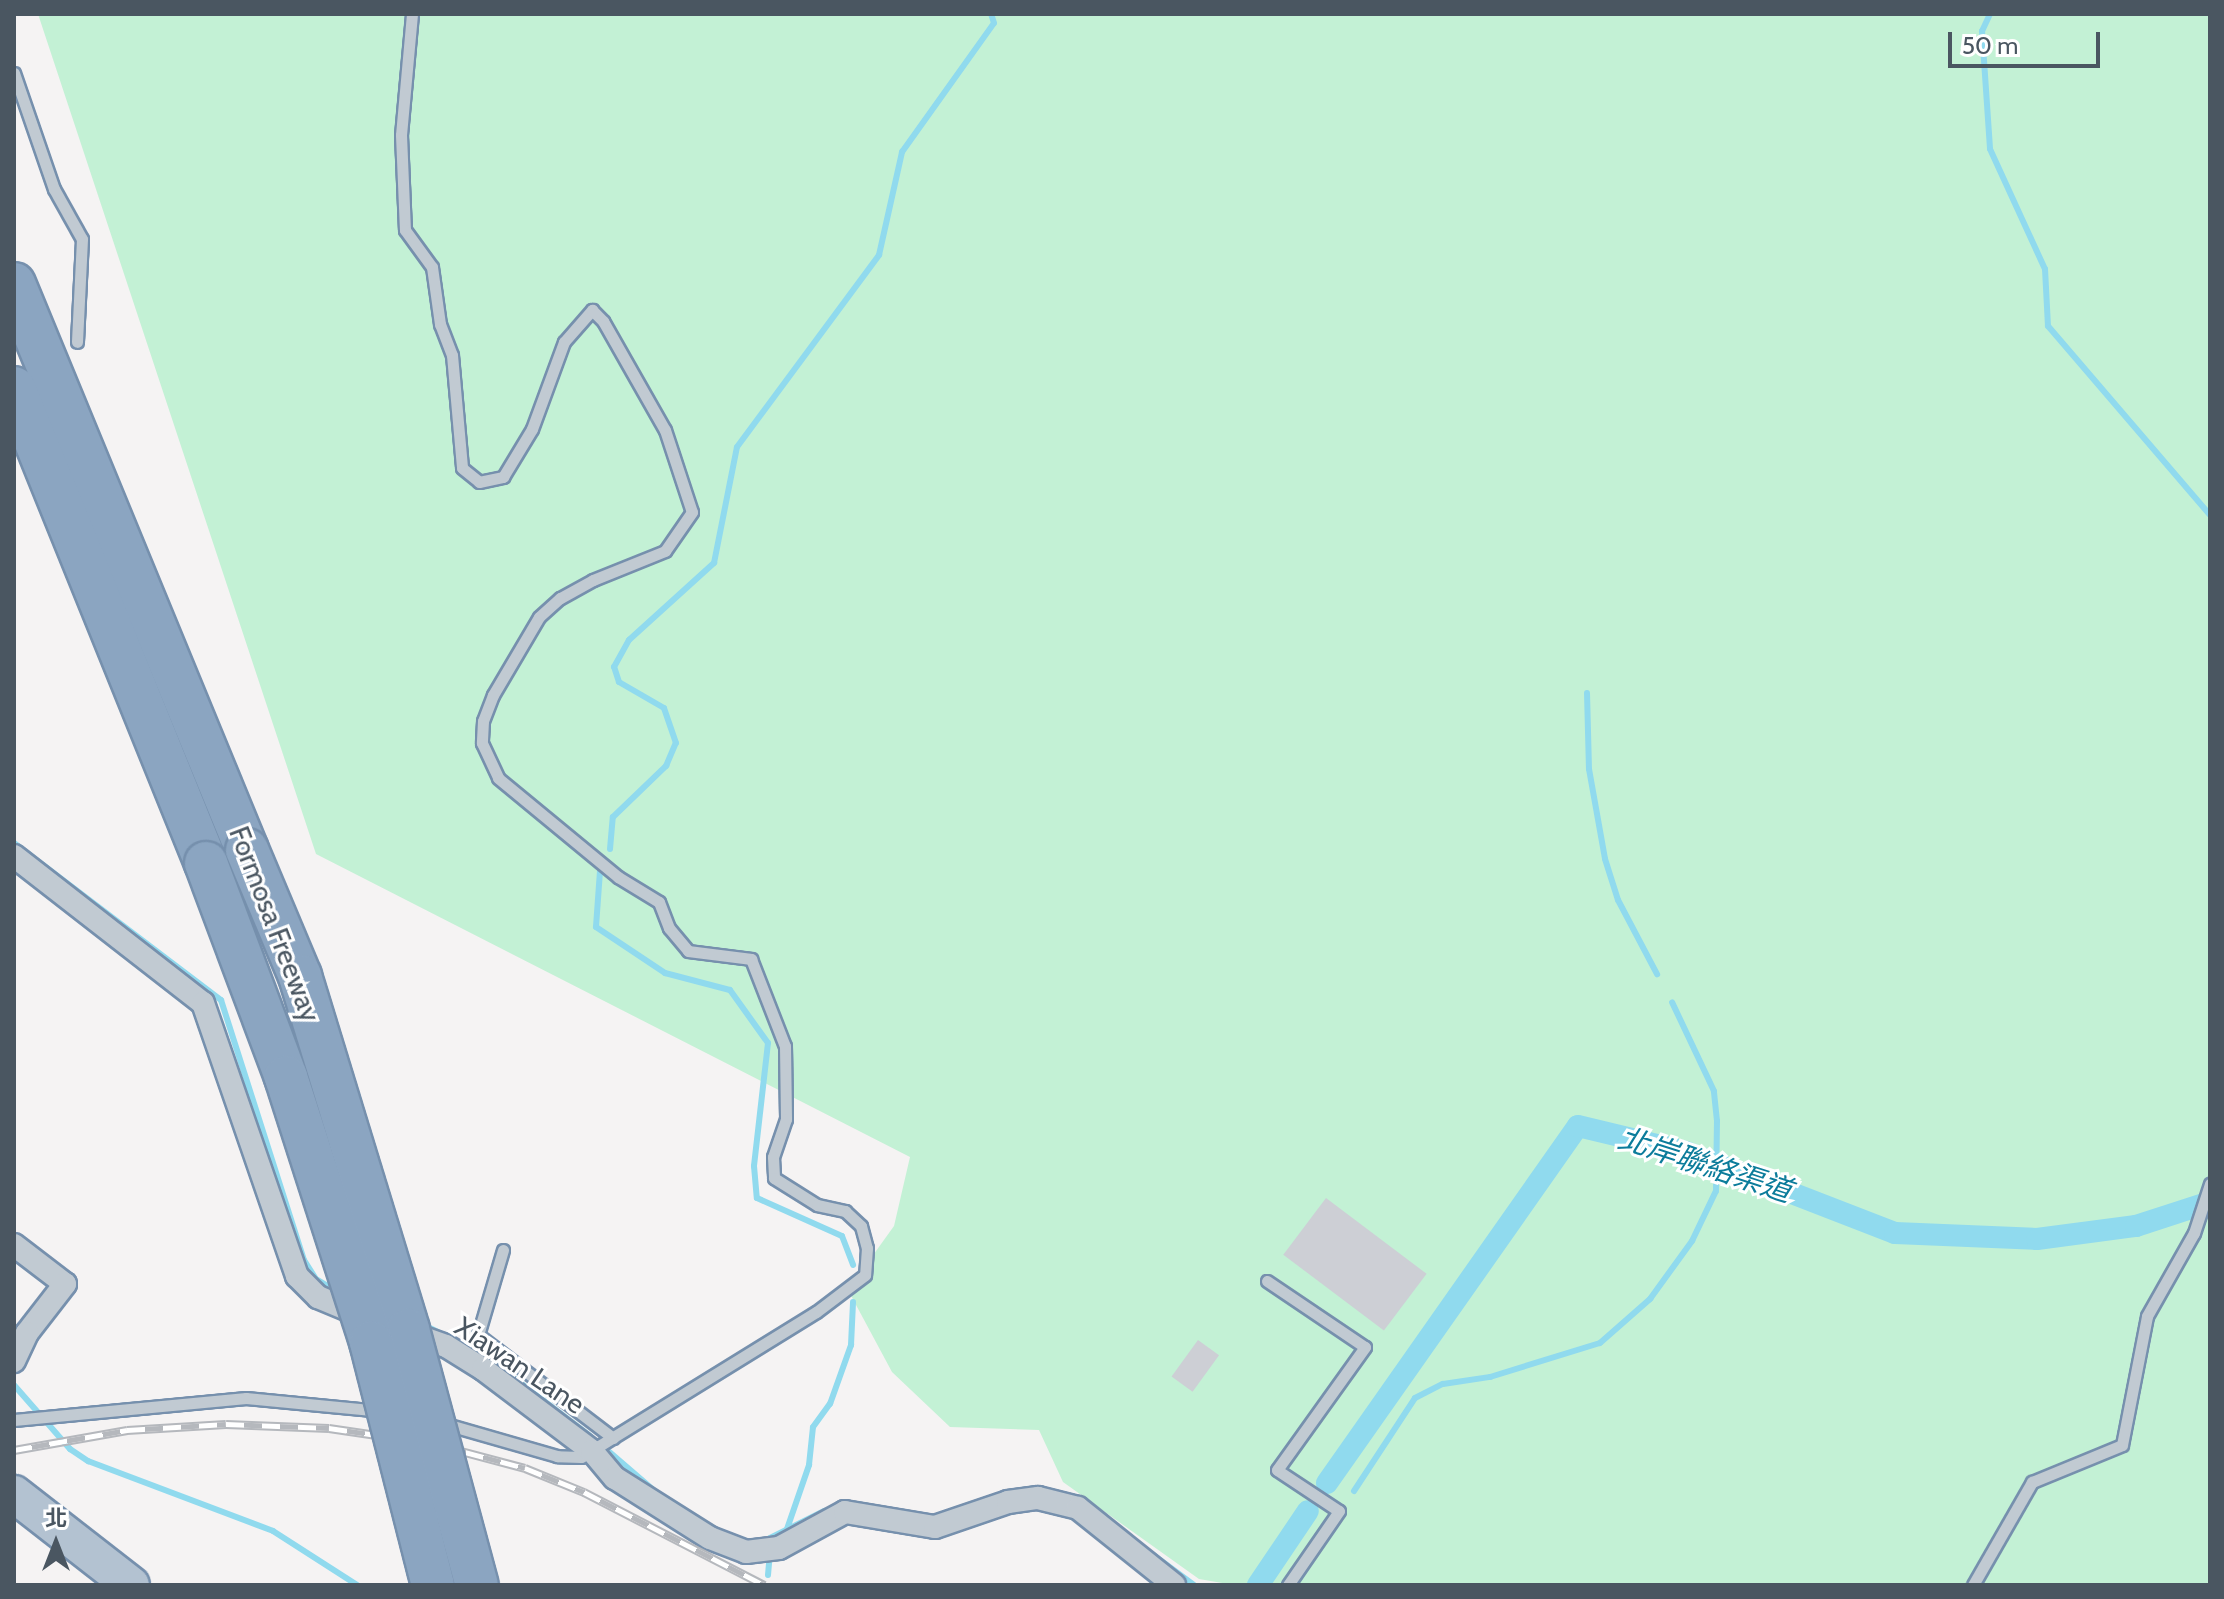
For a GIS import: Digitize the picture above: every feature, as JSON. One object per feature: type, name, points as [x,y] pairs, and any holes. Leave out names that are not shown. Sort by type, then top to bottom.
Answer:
[{"type":"highway","name":"Formosa Freeway","points":[[14,284],[300,976],[408,1330],[477,1585]]},
{"type":"highway","name":"Formosa Freeway","points":[[14,388],[206,863],[286,1077],[371,1342],[433,1585]]},
{"type":"main road","points":[[14,1494],[131,1585]]},
{"type":"main road","points":[[14,1525],[92,1585]]},
{"type":"street","name":"Xiawan Lane","points":[[14,856],[203,1003],[291,1264],[306,1287],[333,1305],[446,1346],[592,1451],[615,1478],[710,1538],[771,1550],[845,1512],[935,1527],[1008,1502],[1038,1498],[1078,1508],[1174,1585]]},
{"type":"street","points":[[14,1245],[65,1284],[17,1355]]},
{"type":"lane","points":[[412,14],[401,135],[405,230],[432,267],[440,324],[452,355],[462,468],[479,482],[503,477],[532,429],[564,342],[592,310],[603,321],[665,430],[692,512],[665,551],[582,586],[539,617],[493,695],[483,721],[482,743],[498,778],[618,877],[659,902],[669,928],[688,951],[751,959],[785,1046],[786,1119],[773,1157],[774,1178],[817,1205],[845,1211],[861,1226],[867,1248],[865,1275],[816,1312],[592,1451],[569,1458],[418,1417]]},
{"type":"lane","points":[[14,73],[54,189],[82,239],[77,342]]},
{"type":"lane","points":[[1973,1585],[2032,1482],[2122,1445],[2147,1316],[2194,1233],[2209,1184]]},
{"type":"lane","points":[[503,1250],[478,1335],[613,1438]]},
{"type":"lane","points":[[1267,1281],[1365,1347],[1277,1470],[1339,1511],[1288,1585]]},
{"type":"lane","points":[[19,1419],[246,1398],[404,1414]]},
{"type":"green space","points":[[38,14],[2210,14],[2210,1585],[1234,1585],[1199,1579],[1063,1482],[1039,1430],[950,1427],[892,1372],[848,1290],[894,1226],[910,1157],[316,854]]},
{"type":"building","points":[[1326,1198],[1427,1274],[1384,1331],[1283,1255]]},
{"type":"building","points":[[1198,1340],[1219,1355],[1193,1392],[1172,1376]]},
{"type":"waterway","points":[[610,849],[613,817],[666,766],[676,743],[664,708],[619,682],[614,667],[629,640],[714,563],[737,447],[879,255],[902,152],[994,23],[991,14]]},
{"type":"waterway","points":[[1990,14],[1982,31],[1990,149],[2045,269],[2048,326],[2210,515]]},
{"type":"waterway","points":[[1587,693],[1589,769],[1605,859],[1618,900],[1657,974]]},
{"type":"waterway","points":[[14,843],[221,1000],[304,1260],[316,1279],[339,1293]]},
{"type":"waterway","points":[[600,871],[596,927],[665,973],[730,990],[768,1043],[754,1166],[757,1198],[842,1236],[853,1265]]},
{"type":"waterway","points":[[1354,1491],[1415,1398],[1443,1384],[1490,1377],[1600,1343],[1650,1299],[1692,1241],[1716,1191],[1717,1121],[1714,1091],[1672,1002]]},
{"type":"waterway","name":"北岸聯絡渠道","points":[[1327,1483],[1578,1126],[1686,1152],[1895,1233],[2037,1239],[2136,1226],[2210,1202]]},
{"type":"waterway","points":[[787,1529],[809,1465],[813,1427],[830,1404],[851,1345],[853,1302]]},
{"type":"waterway","points":[[424,1325],[485,1356],[590,1436]]},
{"type":"waterway","points":[[14,1385],[70,1449],[88,1461],[273,1531],[357,1585]]},
{"type":"waterway","points":[[599,1443],[657,1493]]},
{"type":"waterway","points":[[766,1540],[824,1511]]},
{"type":"waterway","name":"北岸聯絡渠道","points":[[1258,1585],[1308,1511]]},
{"type":"waterway","points":[[768,1575],[770,1554]]},
{"type":"waterway","points":[[1152,1554],[1194,1585]]},
{"type":"railway","points":[[14,1450],[127,1430],[226,1424],[329,1428],[431,1443],[525,1468],[584,1492],[764,1585]]}]
